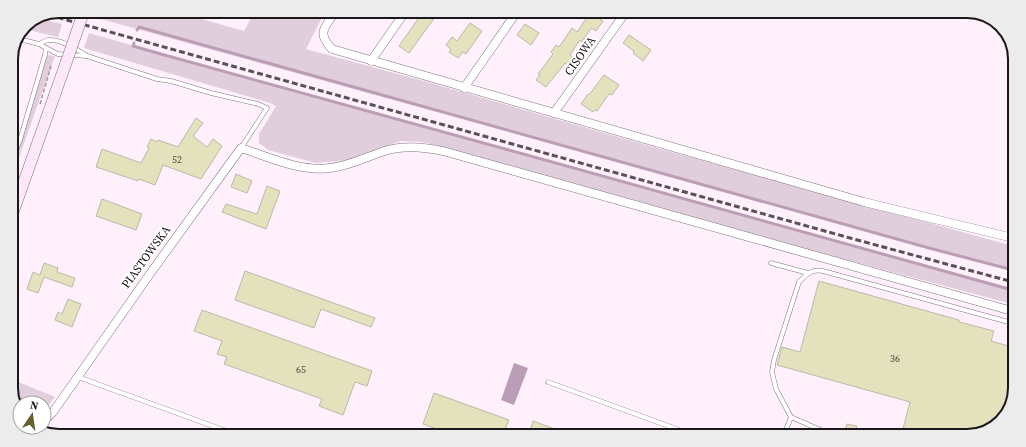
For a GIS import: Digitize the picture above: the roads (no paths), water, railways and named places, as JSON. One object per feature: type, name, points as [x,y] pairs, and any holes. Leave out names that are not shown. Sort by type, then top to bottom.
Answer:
[{"type":"street","points":[[18,198],[82,18]]},
{"type":"street","points":[[331,18],[324,29],[323,36],[325,42],[332,49],[864,202],[1008,237]]},
{"type":"street","points":[[372,61],[401,18]]},
{"type":"street","points":[[464,88],[513,18]]},
{"type":"street","name":"CISOWA","points":[[554,113],[621,18]]},
{"type":"street","points":[[241,148],[298,166],[314,169],[329,169],[345,166],[389,150],[403,148],[416,147],[442,151],[1008,310]]},
{"type":"street","name":"PIASTOWSKA","points":[[52,413],[241,148]]},
{"type":"lane","points":[[23,39],[38,44],[58,54],[87,56]]},
{"type":"lane","points":[[38,44],[48,40],[59,42],[75,48],[87,56]]},
{"type":"lane","points":[[18,145],[46,48]]},
{"type":"lane","name":"PIASTOWSKA","points":[[87,56],[157,79],[172,81],[211,93],[258,104],[267,108],[241,148]]},
{"type":"lane","points":[[771,262],[808,273]]},
{"type":"lane","points":[[818,429],[791,417],[776,389],[772,372],[774,360],[799,282],[808,273],[816,270],[823,271],[1008,322]]},
{"type":"lane","points":[[78,377],[221,429]]},
{"type":"lane","points":[[548,382],[677,429]]},
{"type":"lane","points":[[786,429],[791,417]]},
{"type":"waterway","points":[[137,30],[139,27],[929,248],[1008,269]]},
{"type":"waterway","points":[[134,43],[133,46],[168,56],[1008,289]]},
{"type":"railway","points":[[60,18],[1008,281]]}]
